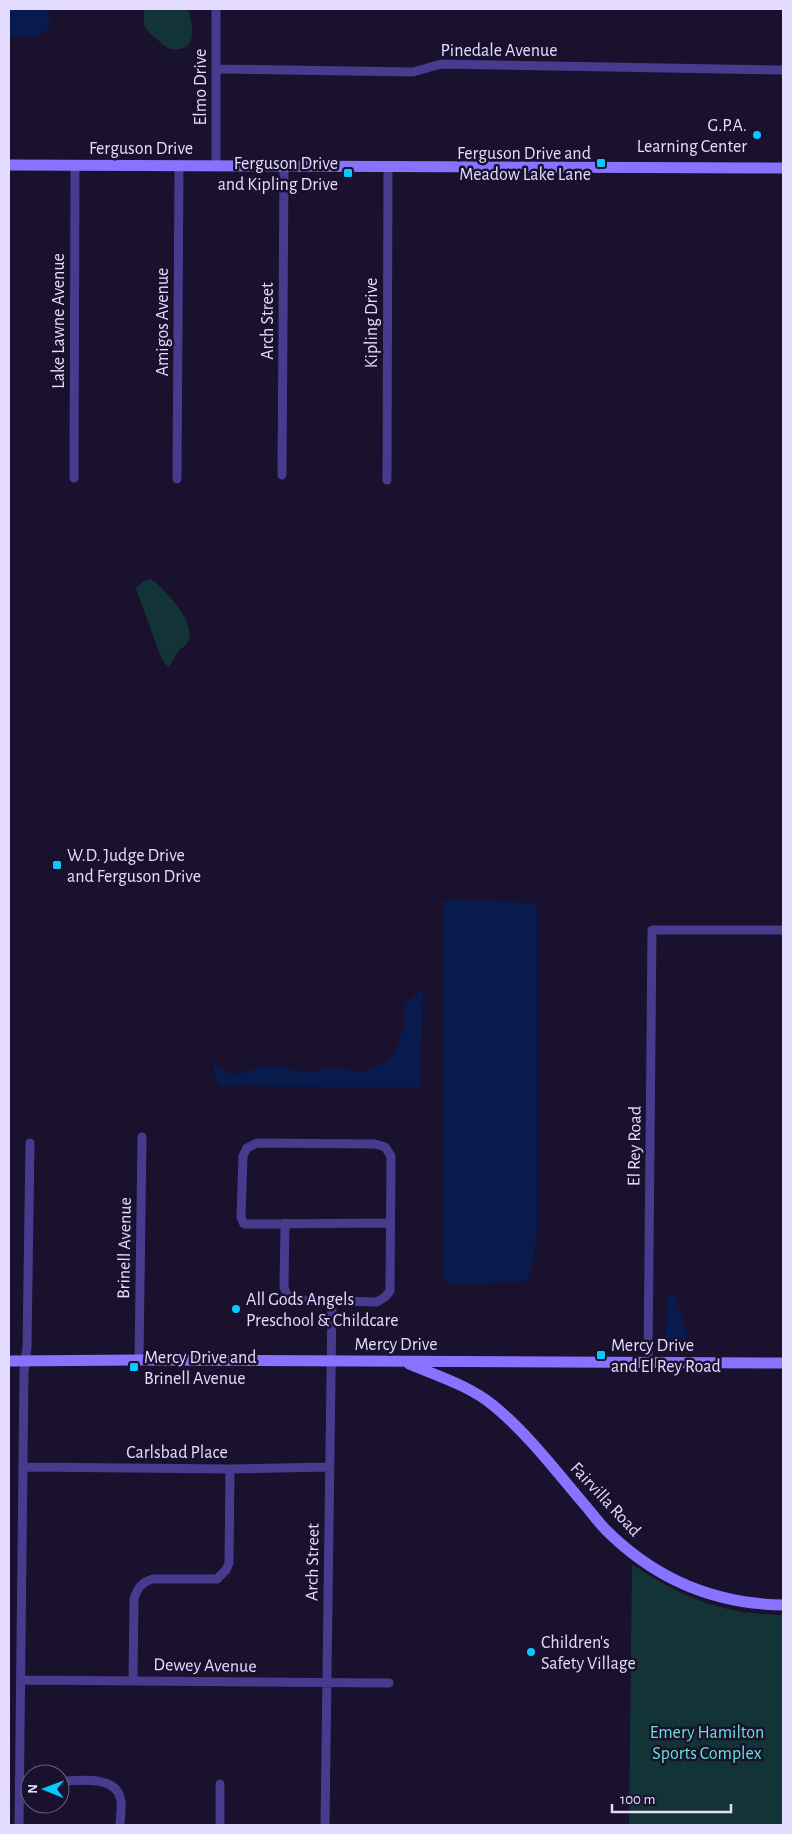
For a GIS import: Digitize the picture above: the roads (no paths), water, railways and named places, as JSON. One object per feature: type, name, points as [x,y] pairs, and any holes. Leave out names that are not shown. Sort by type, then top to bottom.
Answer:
[{"type":"street","name":"Elmo Drive","points":[[216,9],[216,166]]},
{"type":"street","name":"Pinedale Avenue","points":[[216,69],[414,72],[441,64],[783,70]]},
{"type":"street","name":"Ferguson Drive","points":[[9,165],[783,168]]},
{"type":"street","name":"Lake Lawne Avenue","points":[[74,478],[75,165]]},
{"type":"street","name":"Amigos Avenue","points":[[178,479],[179,166]]},
{"type":"street","name":"Arch Street","points":[[282,475],[284,166]]},
{"type":"street","name":"Kipling Drive","points":[[387,480],[388,167]]},
{"type":"street","name":"El Rey Road","points":[[648,1362],[652,930],[783,930]]},
{"type":"street","name":"Brinell Avenue","points":[[139,1360],[142,1137]]},
{"type":"street","points":[[20,1764],[25,1361],[30,1143]]},
{"type":"street","points":[[285,1223],[284,1287],[287,1295],[296,1300],[377,1302],[390,1291],[391,1156],[385,1147],[375,1144],[257,1144],[247,1148],[242,1156],[241,1217],[244,1224],[285,1223],[390,1223]]},
{"type":"street","name":"Arch Street","points":[[325,1825],[332,1300]]},
{"type":"street","name":"Mercy Drive","points":[[9,1361],[783,1363]]},
{"type":"street","name":"Fairvilla Road","points":[[403,1361],[454,1381],[493,1405],[529,1440],[605,1529],[645,1564],[697,1590],[723,1598],[760,1605],[783,1605]]},
{"type":"street","points":[[450,1361],[451,1377],[454,1381]]},
{"type":"street","name":"Carlsbad Place","points":[[24,1467],[230,1469],[330,1467]]},
{"type":"street","points":[[133,1680],[134,1599],[137,1590],[147,1580],[153,1579],[217,1579],[222,1576],[230,1564],[230,1469]]},
{"type":"street","name":"Dewey Avenue","points":[[21,1680],[389,1683]]},
{"type":"street","points":[[19,1825],[20,1781]]},
{"type":"street","points":[[70,1781],[103,1781],[113,1786],[120,1797],[120,1825]]},
{"type":"street","points":[[220,1784],[220,1825]]},
{"type":"water","points":[[9,9],[49,9],[50,25],[41,36],[12,38],[9,34]]},
{"type":"water","points":[[451,899],[535,903],[537,905],[537,1237],[531,1274],[527,1280],[520,1282],[448,1284],[443,1276],[443,901]]},
{"type":"water","points":[[422,989],[421,1084],[417,1088],[225,1086],[220,1085],[213,1073],[214,1063],[229,1074],[241,1073],[268,1065],[301,1071],[317,1071],[330,1067],[358,1072],[372,1069],[387,1061],[396,1050],[405,1024],[404,1004]]},
{"type":"water","points":[[668,1295],[675,1295],[690,1342],[687,1347],[674,1347],[665,1344]]},
{"type":"place","name":"G.P.A. Learning Center","points":[[757,135]]},
{"type":"place","name":"Ferguson Drive and Meadow Lake Lane","points":[[601,163]]},
{"type":"place","name":"Ferguson Drive and Kipling Drive","points":[[348,173]]},
{"type":"place","name":"W.D. Judge Drive and Ferguson Drive","points":[[57,865]]},
{"type":"place","name":"All Gods Angels Preschool & Childcare","points":[[236,1309]]},
{"type":"place","name":"Mercy Drive and El Rey Road","points":[[601,1355]]},
{"type":"place","name":"Mercy Drive and Brinell Avenue","points":[[134,1367]]},
{"type":"place","name":"Children's Safety Village","points":[[531,1652]]},
{"type":"park label","name":"Emery Hamilton Sports Complex","points":[[707,1742]]}]
